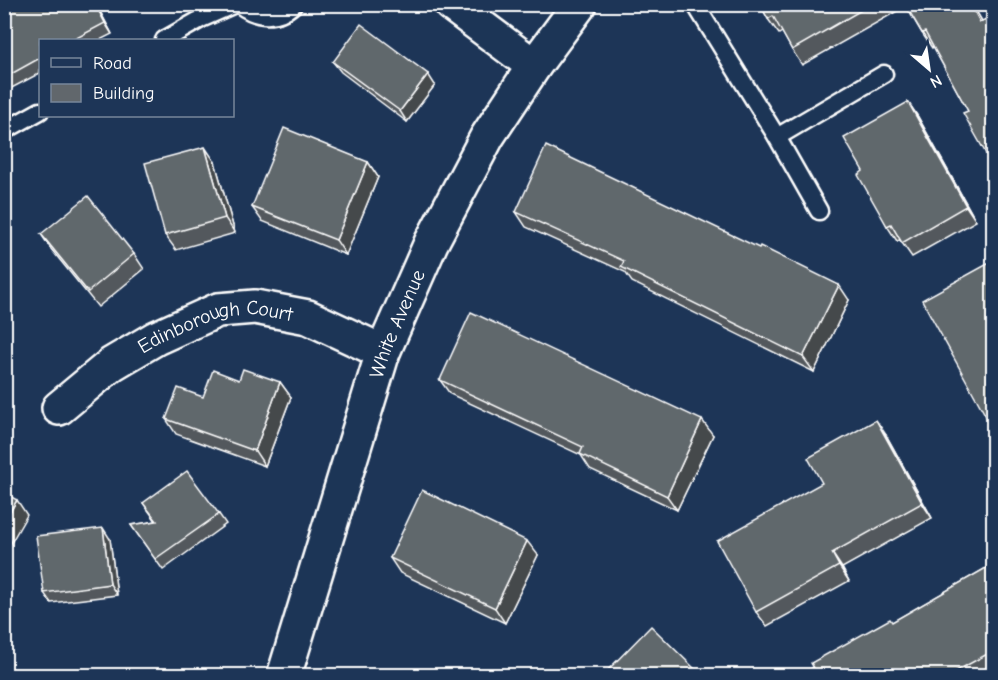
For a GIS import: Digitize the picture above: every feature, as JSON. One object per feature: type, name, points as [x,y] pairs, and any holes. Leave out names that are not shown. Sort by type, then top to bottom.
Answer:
[{"type":"street","points":[[451,4],[534,66]]},
{"type":"street","name":"White Avenue","points":[[284,675],[383,352],[431,243],[488,137],[534,66],[580,4]]},
{"type":"street","name":"Edinborough Court","points":[[59,408],[112,364],[156,338],[218,310],[255,307],[308,318],[383,352]]},
{"type":"lane","points":[[166,39],[201,19],[237,4],[248,12],[263,16],[278,15],[294,4]]},
{"type":"lane","points":[[695,4],[777,137],[819,211]]},
{"type":"lane","points":[[777,137],[884,74]]},
{"type":"lane","points":[[4,131],[39,112]]},
{"type":"building","points":[[4,4],[95,4],[105,23],[75,39],[39,39],[39,59],[4,78]]},
{"type":"building","points":[[760,4],[872,4],[792,50],[773,16],[768,19]]},
{"type":"building","points":[[905,4],[970,4],[980,22],[986,19],[993,33],[993,166],[963,113],[968,111],[925,32],[922,33]]},
{"type":"building","points":[[361,24],[428,74],[400,111],[333,62]]},
{"type":"building","points":[[908,102],[966,206],[902,243],[891,224],[887,226],[858,175],[863,171],[844,138]]},
{"type":"building","points":[[284,128],[368,162],[336,240],[252,207]]},
{"type":"building","points":[[546,146],[839,285],[803,357],[621,267],[624,261],[516,212]]},
{"type":"building","points":[[205,147],[225,218],[165,235],[145,163]]},
{"type":"building","points":[[88,196],[134,254],[88,292],[41,234]]},
{"type":"building","points":[[993,261],[993,429],[922,300]]},
{"type":"building","points":[[471,312],[702,420],[667,496],[580,454],[583,447],[440,380]]},
{"type":"building","points":[[243,369],[280,382],[255,451],[166,419],[178,388],[203,397],[213,370],[239,380]]},
{"type":"building","points":[[876,420],[922,503],[832,553],[839,566],[756,612],[717,541],[822,483],[808,458]]},
{"type":"building","points":[[187,471],[219,514],[155,559],[131,525],[157,521],[143,503]]},
{"type":"building","points":[[422,490],[527,541],[495,608],[390,558]]},
{"type":"building","points":[[4,493],[17,500],[4,522]]},
{"type":"building","points":[[103,528],[110,584],[44,593],[36,536]]},
{"type":"building","points":[[993,564],[993,651],[949,675],[800,675],[814,668],[811,663],[890,619],[892,622]]},
{"type":"building","points":[[651,626],[701,675],[603,675]]},
{"type":"building","points":[[52,669],[59,675],[46,675]]}]
